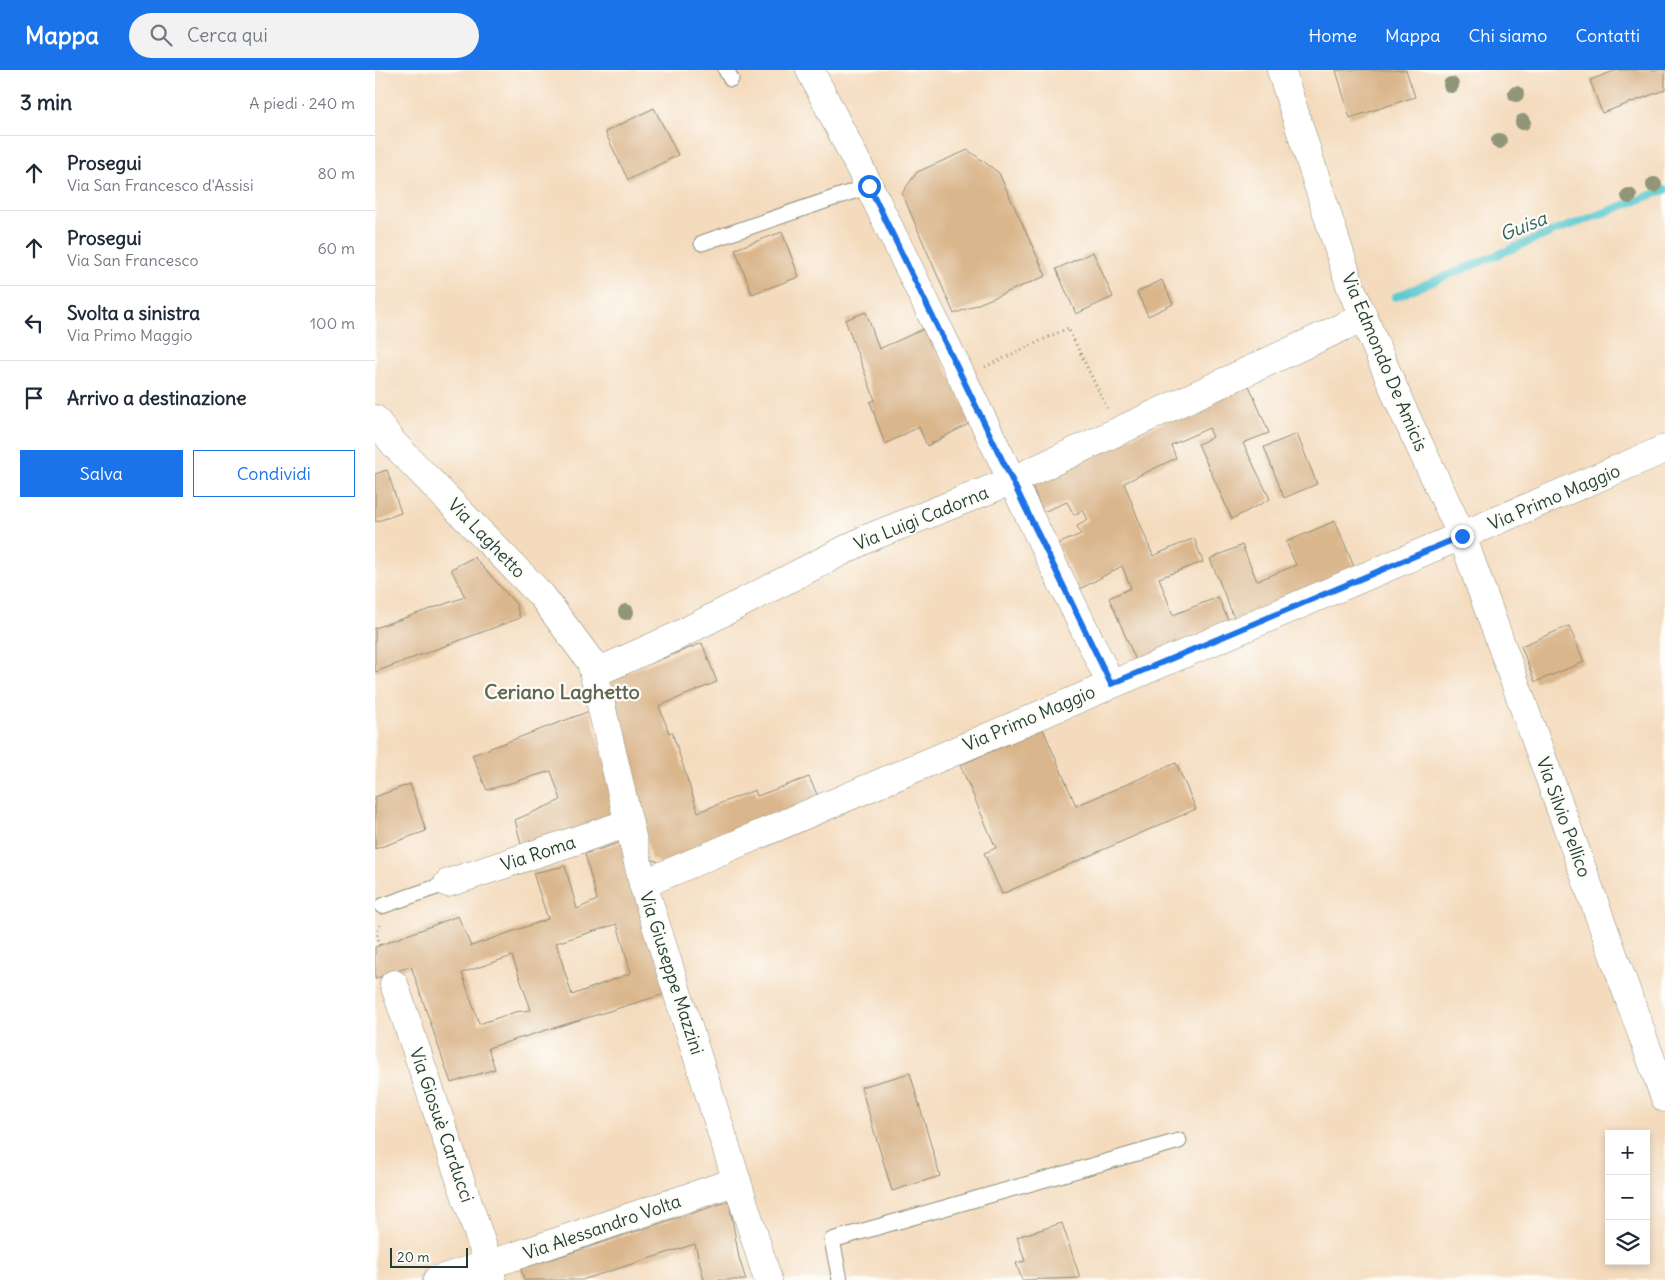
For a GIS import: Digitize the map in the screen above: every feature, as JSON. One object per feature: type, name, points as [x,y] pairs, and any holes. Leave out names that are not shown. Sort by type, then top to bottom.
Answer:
[{"type":"street","points":[[810,70],[869,186],[1111,684]]},
{"type":"street","name":"Via Edmondo De Amicis","points":[[1281,70],[1362,318],[1462,536]]},
{"type":"street","name":"Via Luigi Cadorna","points":[[591,662],[599,667],[606,668],[675,637],[866,539],[1011,481],[1362,318]]},
{"type":"street","name":"Via Laghetto","points":[[375,419],[385,448],[542,596],[591,662]]},
{"type":"street","name":"Via Primo Maggio","points":[[643,884],[1665,450]]},
{"type":"street","name":"Via Silvio Pellico","points":[[1462,536],[1665,1098]]},
{"type":"street","name":"Via Giuseppe Mazzini","points":[[591,662],[643,884],[768,1280]]},
{"type":"street","name":"Via Roma","points":[[448,883],[629,823]]},
{"type":"street","name":"Via Giosuè Carducci","points":[[394,984],[491,1272]]},
{"type":"street","name":"Via Alessandro Volta","points":[[437,1280],[491,1272],[737,1181]]},
{"type":"lane","points":[[702,243],[869,186]]},
{"type":"lane","points":[[382,906],[448,883]]},
{"type":"lane","points":[[840,1280],[832,1240],[1179,1141]]},
{"type":"path","points":[[962,378],[1068,328],[1118,432]]},
{"type":"building","points":[[1336,70],[1406,70],[1415,97],[1350,118]]},
{"type":"building","points":[[1617,70],[1665,70],[1665,90],[1602,113],[1590,80]]},
{"type":"building","points":[[654,108],[678,155],[628,180],[605,132]]},
{"type":"building","points":[[968,150],[999,173],[1046,276],[954,314],[902,193],[917,172]]},
{"type":"building","points":[[782,232],[799,277],[752,294],[735,249]]},
{"type":"building","points":[[1093,252],[1113,297],[1076,314],[1056,269]]},
{"type":"building","points":[[1162,280],[1173,304],[1148,316],[1137,292]]},
{"type":"building","points":[[866,312],[879,349],[926,328],[972,422],[927,446],[919,427],[885,444],[870,402],[875,400],[845,320]]},
{"type":"building","points":[[1248,383],[1269,433],[1243,443],[1270,499],[1232,519],[1198,444],[1213,437],[1209,428],[1171,445],[1176,458],[1124,483],[1153,556],[1194,538],[1203,562],[1159,578],[1173,615],[1218,597],[1229,622],[1137,663],[1109,598],[1131,588],[1122,566],[1080,589],[1058,544],[1081,534],[1077,526],[1088,520],[1083,510],[1074,515],[1067,502],[1043,512],[1031,484]]},
{"type":"building","points":[[1297,434],[1317,484],[1284,498],[1264,447]]},
{"type":"building","points":[[387,470],[401,513],[375,522],[375,474]]},
{"type":"building","points":[[1335,521],[1355,569],[1235,620],[1210,559],[1242,545],[1257,581],[1296,565],[1286,542]]},
{"type":"building","points":[[474,557],[516,604],[520,618],[375,672],[375,628],[465,597],[451,569]]},
{"type":"building","points":[[1569,626],[1584,662],[1535,682],[1521,646]]},
{"type":"building","points":[[702,643],[717,682],[659,706],[669,733],[672,732],[698,812],[755,790],[757,796],[809,777],[820,801],[663,864],[651,859],[608,680]]},
{"type":"building","points":[[590,711],[620,815],[522,848],[515,820],[561,800],[551,771],[487,790],[472,755]]},
{"type":"building","points":[[1043,729],[1076,806],[1176,763],[1196,809],[1002,894],[984,853],[996,848],[960,765]]},
{"type":"building","points":[[410,784],[426,831],[375,849],[375,797]]},
{"type":"building","points":[[625,841],[668,993],[488,1048],[495,1069],[451,1083],[411,966],[375,979],[375,947],[458,916],[471,946],[548,919],[533,873],[565,866],[577,909],[597,900],[585,854]],"holes":[[[617,924],[631,973],[572,995],[556,943]],[[512,956],[531,1010],[515,1012],[479,1024],[462,973]]]},
{"type":"building","points":[[910,1073],[940,1176],[892,1191],[861,1087]]},
{"type":"building","points":[[729,1201],[739,1258],[746,1280],[704,1280],[695,1244],[582,1280],[524,1280],[521,1269]]},
{"type":"building","points":[[1062,1223],[1080,1278],[1022,1280],[1016,1263],[1025,1261],[1017,1237]]},
{"type":"waterway","name":"Guisa","points":[[1395,297],[1555,231],[1665,190]]},
{"type":"district","name":"Ceriano Laghetto","points":[[562,691]]},
{"type":"route","points":[[869,186],[1111,684],[1462,536]]}]
